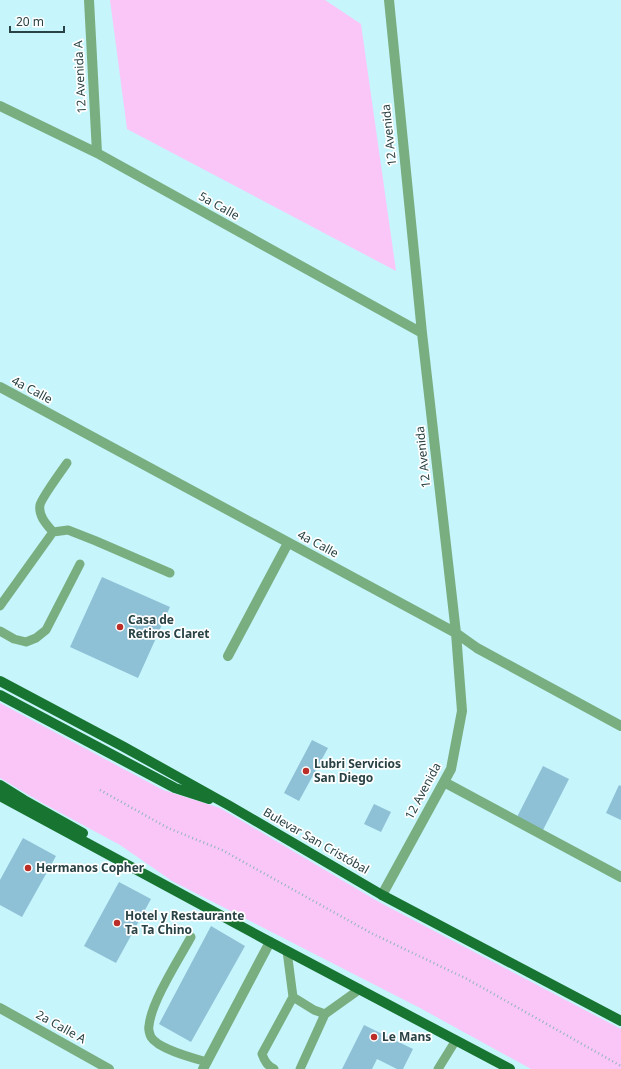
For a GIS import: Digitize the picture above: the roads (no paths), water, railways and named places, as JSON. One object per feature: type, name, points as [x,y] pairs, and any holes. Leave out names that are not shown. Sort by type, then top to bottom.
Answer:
[{"type":"main road","name":"Bulevar San Cristóbal","points":[[0,681],[124,746],[382,895],[621,1020]]},
{"type":"main road","points":[[0,695],[175,788],[230,806]]},
{"type":"main road","points":[[0,784],[24,800],[128,858],[178,892]]},
{"type":"main road","points":[[0,796],[286,951],[510,1069]]},
{"type":"street","name":"12 Avenida A","points":[[89,0],[97,153]]},
{"type":"street","name":"12 Avenida","points":[[382,895],[451,769],[462,711],[456,633],[422,333],[389,0]]},
{"type":"street","name":"5a Calle","points":[[0,106],[97,153],[422,333]]},
{"type":"street","name":"4a Calle","points":[[0,388],[456,633],[477,648],[621,726]]},
{"type":"street","points":[[228,656],[288,543]]},
{"type":"street","points":[[444,782],[621,877]]},
{"type":"street","points":[[205,1065],[270,942]]},
{"type":"street","name":"2a Calle A","points":[[0,1008],[109,1069]]},
{"type":"lane","points":[[53,532],[41,514],[40,504],[67,463]]},
{"type":"lane","points":[[0,606],[53,532],[60,530],[68,530],[170,573]]},
{"type":"lane","points":[[0,631],[14,639],[26,642],[36,638],[46,630],[80,564]]},
{"type":"lane","points":[[191,937],[157,1001],[148,1027],[152,1038],[162,1047],[205,1065]]},
{"type":"lane","points":[[274,1069],[268,1066],[264,1061],[262,1054],[293,997],[286,951]]},
{"type":"lane","points":[[300,1069],[325,1014],[360,990]]},
{"type":"lane","points":[[293,997],[314,1010],[325,1014]]},
{"type":"lane","points":[[438,1069],[456,1040]]},
{"type":"place","name":"Casa de Retiros Claret","points":[[120,627]]},
{"type":"place","name":"Lubri Servicios San Diego","points":[[306,771]]},
{"type":"place","name":"Hermanos Copher","points":[[28,868]]},
{"type":"place","name":"Hotel y Restaurante Ta Ta Chino","points":[[117,923]]},
{"type":"place","name":"Le Mans","points":[[374,1037]]}]
